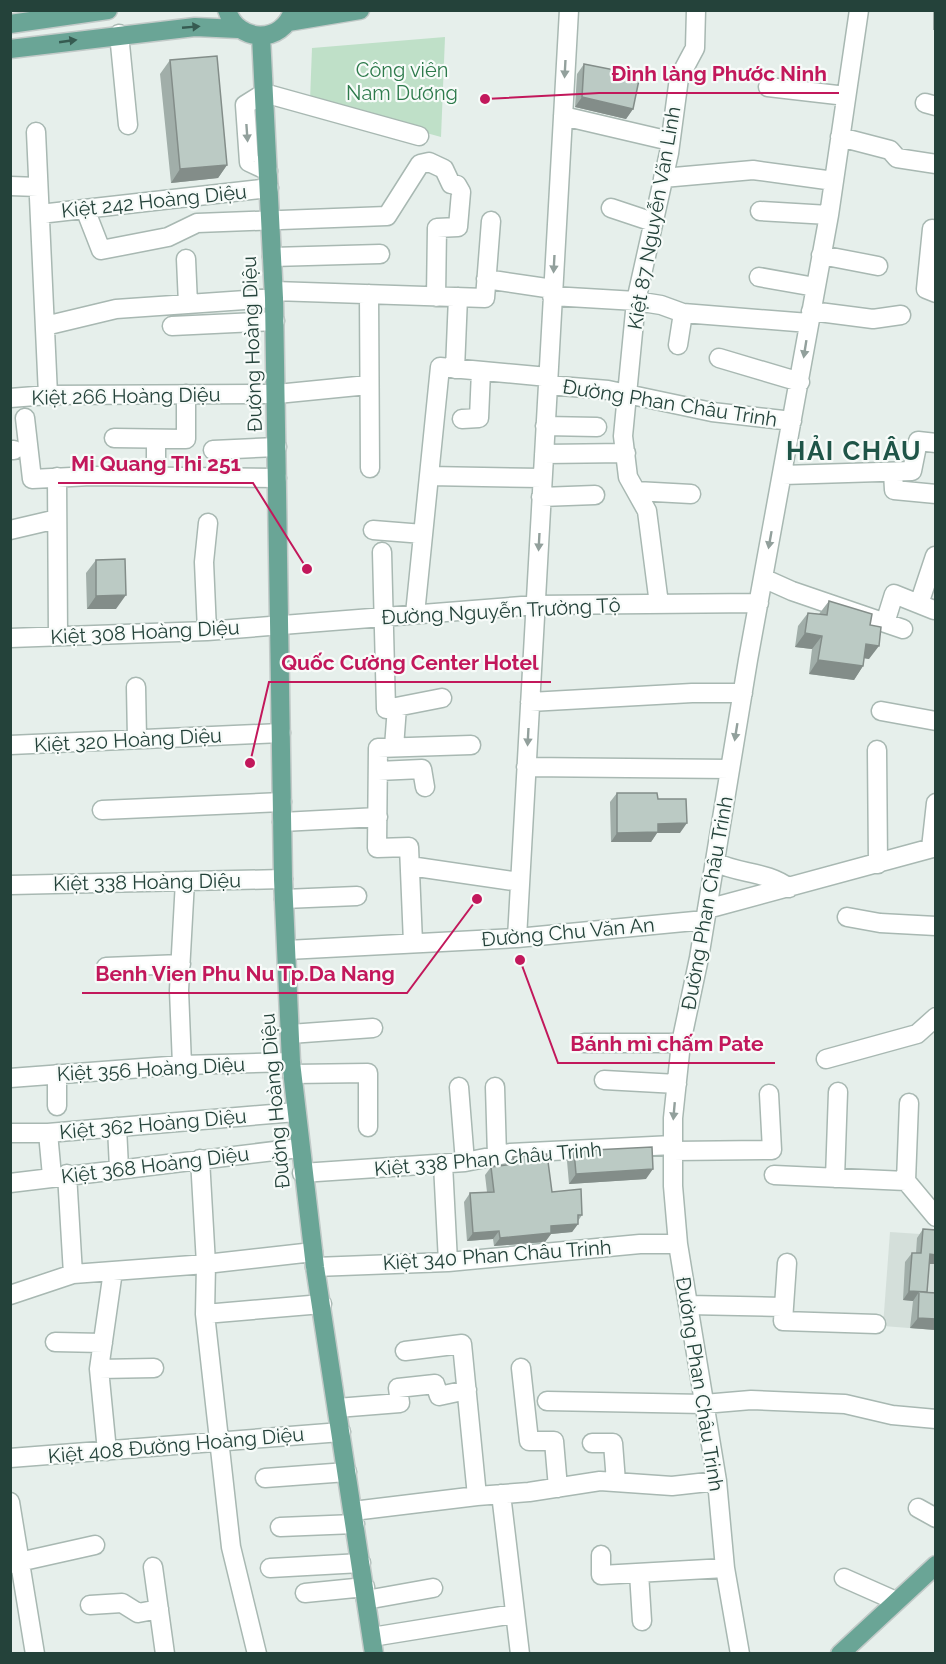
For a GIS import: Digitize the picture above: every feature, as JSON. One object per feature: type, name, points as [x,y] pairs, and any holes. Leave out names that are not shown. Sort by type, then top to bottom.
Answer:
[{"type":"main road","points":[[10,24],[108,10]]},
{"type":"main road","points":[[227,10],[238,28]]},
{"type":"main road","points":[[10,49],[118,34],[202,26],[238,28],[253,36],[261,36],[276,32],[290,16],[360,10]]},
{"type":"main road","name":"Đường Hoàng Diệu","points":[[261,36],[275,321],[283,879],[292,1068],[299,1148],[314,1259],[373,1645]]},
{"type":"main road","points":[[840,1653],[936,1565]]},
{"type":"street","points":[[517,938],[568,10]]},
{"type":"street","name":"Kiệt 87 Nguyễn Văn Linh","points":[[659,604],[647,511],[628,477],[623,436],[636,301],[663,178],[679,78],[695,48],[696,10]]},
{"type":"street","name":"Đường Phan Châu Trinh","points":[[740,1653],[725,1568],[717,1481],[678,1244],[673,1186],[677,1084],[681,1043],[706,915],[743,693],[829,215],[859,10]]},
{"type":"street","points":[[118,34],[128,125]]},
{"type":"street","points":[[768,87],[846,96]]},
{"type":"street","points":[[264,93],[419,136]]},
{"type":"street","points":[[563,116],[670,141]]},
{"type":"street","points":[[36,132],[48,395]]},
{"type":"street","points":[[840,137],[890,150],[897,158],[936,164]]},
{"type":"street","points":[[85,209],[101,250],[168,237],[197,223],[387,216],[420,164],[429,162],[444,169],[451,184],[457,185],[461,192],[458,227],[437,228],[436,297]]},
{"type":"street","points":[[663,178],[753,170],[834,181]]},
{"type":"street","name":"Kiệt 242 Hoàng Diệu","points":[[40,214],[268,180]]},
{"type":"street","points":[[10,186],[38,188]]},
{"type":"street","points":[[611,208],[653,222]]},
{"type":"street","points":[[760,210],[829,215]]},
{"type":"street","points":[[45,326],[116,309],[274,295],[369,294],[485,298],[491,221]]},
{"type":"street","points":[[932,229],[926,289],[936,293]]},
{"type":"street","points":[[273,257],[380,254]]},
{"type":"street","points":[[821,255],[878,266]]},
{"type":"street","points":[[186,259],[188,304]]},
{"type":"street","points":[[759,277],[815,287]]},
{"type":"street","points":[[486,279],[553,292],[668,306],[684,313],[873,319],[901,315]]},
{"type":"street","points":[[369,294],[370,468]]},
{"type":"street","points":[[415,614],[440,367],[455,369],[459,297]]},
{"type":"street","points":[[678,345],[684,313]]},
{"type":"street","points":[[172,326],[275,321]]},
{"type":"street","points":[[719,358],[800,382]]},
{"type":"street","name":"Đường Phan Châu Trinh","points":[[455,369],[627,394],[721,413],[792,421]]},
{"type":"street","points":[[462,419],[479,418],[481,371]]},
{"type":"street","name":"Kiệt 266 Hoàng Diệu","points":[[10,398],[48,395],[277,394],[368,385]]},
{"type":"street","points":[[114,438],[186,439],[186,394]]},
{"type":"street","points":[[25,418],[32,479],[156,476],[277,478]]},
{"type":"street","points":[[545,426],[597,427]]},
{"type":"street","points":[[156,438],[156,476]]},
{"type":"street","points":[[783,475],[912,471],[918,441],[936,443]]},
{"type":"street","points":[[213,450],[277,447]]},
{"type":"street","points":[[544,454],[626,453]]},
{"type":"street","points":[[893,472],[894,489],[936,494]]},
{"type":"street","points":[[429,476],[542,478]]},
{"type":"street","points":[[57,477],[58,636]]},
{"type":"street","points":[[636,491],[691,494]]},
{"type":"street","points":[[541,497],[595,495]]},
{"type":"street","points":[[10,530],[57,519]]},
{"type":"street","points":[[207,631],[204,562],[208,523]]},
{"type":"street","points":[[373,530],[423,534]]},
{"type":"street","points":[[382,552],[386,709],[442,698]]},
{"type":"street","points":[[885,623],[894,594],[926,607],[935,556]]},
{"type":"street","points":[[764,578],[792,591],[903,629]]},
{"type":"street","name":"Đường Nguyễn Trường Tộ","points":[[279,624],[535,605],[759,603]]},
{"type":"street","name":"Kiệt 308 Hoàng Diệu","points":[[10,638],[207,631],[279,624]]},
{"type":"street","points":[[136,687],[137,739]]},
{"type":"street","points":[[530,702],[692,693],[743,693]]},
{"type":"street","points":[[394,747],[397,707]]},
{"type":"street","points":[[881,711],[936,721]]},
{"type":"street","name":"Kiệt 320 Hoàng Diệu","points":[[10,745],[281,733]]},
{"type":"street","points":[[413,943],[409,847],[377,848],[378,748],[471,746]]},
{"type":"street","points":[[877,750],[878,864]]},
{"type":"street","points":[[526,767],[730,769]]},
{"type":"street","points":[[378,771],[422,769],[425,787]]},
{"type":"street","points":[[102,810],[282,802]]},
{"type":"street","points":[[933,848],[936,804]]},
{"type":"street","points":[[282,822],[378,817]]},
{"type":"street","name":"Đường Chu Văn An","points":[[287,950],[517,938],[706,915],[789,888],[933,848]]},
{"type":"street","points":[[715,862],[739,872],[774,879],[789,888]]},
{"type":"street","points":[[410,866],[520,882]]},
{"type":"street","name":"Kiệt 338 Hoàng Diệu","points":[[10,885],[283,879]]},
{"type":"street","points":[[182,1065],[181,964],[185,881]]},
{"type":"street","points":[[284,899],[357,896]]},
{"type":"street","points":[[848,916],[880,923],[936,926]]},
{"type":"street","points":[[106,967],[181,964]]},
{"type":"street","points":[[826,1059],[917,1034],[936,1017]]},
{"type":"street","points":[[290,1034],[373,1028]]},
{"type":"street","points":[[584,1043],[681,1043]]},
{"type":"street","name":"Kiệt 356 Hoàng Diệu","points":[[10,1078],[182,1065],[368,1073],[368,1127]]},
{"type":"street","points":[[57,1074],[57,1106]]},
{"type":"street","points":[[604,1080],[677,1084]]},
{"type":"street","points":[[459,1087],[465,1162]]},
{"type":"street","points":[[495,1087],[498,1156]]},
{"type":"street","points":[[835,1178],[838,1092]]},
{"type":"street","name":"Kiệt 338 Phan Châu Trinh","points":[[302,1173],[443,1164],[498,1156],[673,1148],[772,1150],[770,1094]]},
{"type":"street","points":[[909,1103],[906,1181],[936,1216]]},
{"type":"street","name":"Kiệt 362 Hoàng Diệu","points":[[10,1133],[48,1133],[296,1112]]},
{"type":"street","points":[[117,1127],[119,1168]]},
{"type":"street","points":[[48,1133],[60,1175],[73,1274]]},
{"type":"street","name":"Kiệt 368 Hoàng Diệu","points":[[10,1182],[299,1148]]},
{"type":"street","points":[[200,1159],[206,1264],[205,1314],[231,1547],[257,1653]]},
{"type":"street","points":[[443,1164],[448,1262]]},
{"type":"street","points":[[774,1175],[906,1181]]},
{"type":"street","name":"Kiệt 340 Phan Châu Trinh","points":[[10,1296],[73,1274],[314,1259],[448,1262],[640,1244],[678,1244]]},
{"type":"street","points":[[787,1263],[782,1307],[783,1321],[876,1324]]},
{"type":"street","points":[[107,1450],[99,1369],[113,1271]]},
{"type":"street","points":[[205,1314],[322,1304]]},
{"type":"street","points":[[688,1305],[782,1307]]},
{"type":"street","points":[[55,1342],[103,1342]]},
{"type":"street","points":[[405,1351],[462,1344],[477,1496]]},
{"type":"street","points":[[99,1369],[153,1368]]},
{"type":"street","points":[[521,1368],[529,1441],[554,1441],[558,1488]]},
{"type":"street","points":[[337,1408],[400,1403],[398,1388],[435,1384],[439,1396],[467,1390]]},
{"type":"street","points":[[547,1401],[704,1404],[751,1400],[845,1404],[892,1415],[936,1419]]},
{"type":"street","name":"Kiệt 408 Đường Hoàng Diệu","points":[[10,1458],[341,1432]]},
{"type":"street","points":[[592,1443],[613,1443],[615,1482]]},
{"type":"street","points":[[265,1479],[347,1472]]},
{"type":"street","points":[[280,1527],[354,1518],[477,1496],[558,1488],[600,1481],[672,1486],[717,1481]]},
{"type":"street","points":[[501,1494],[520,1653]]},
{"type":"street","points":[[10,1502],[18,1592],[35,1653]]},
{"type":"street","points":[[918,1508],[936,1518]]},
{"type":"street","points":[[15,1564],[95,1545]]},
{"type":"street","points":[[601,1555],[601,1575],[725,1568]]},
{"type":"street","points":[[270,1568],[361,1563]]},
{"type":"street","points":[[153,1567],[165,1653]]},
{"type":"street","points":[[639,1573],[642,1621]]},
{"type":"street","points":[[844,1578],[896,1600]]},
{"type":"street","points":[[305,1593],[365,1594],[433,1588]]},
{"type":"street","points":[[90,1605],[122,1603],[138,1613],[159,1610]]},
{"type":"street","points":[[373,1645],[514,1614]]},
{"type":"shaded area","points":[[890,1232],[935,1235],[935,1330],[883,1326]]},
{"type":"green space","name":"Công viên Nam Dương","points":[[445,37],[441,137],[310,101],[312,48]]},
{"type":"building","points":[[217,56],[227,165],[180,169],[170,60]]},
{"type":"building","points":[[584,64],[640,75],[633,109],[582,97]]},
{"type":"building","points":[[125,559],[126,595],[96,596],[96,560]]},
{"type":"building","points":[[829,601],[872,614],[870,625],[881,627],[879,646],[866,644],[863,666],[818,660],[822,636],[805,633],[808,613],[827,615]]},
{"type":"building","points":[[617,793],[657,793],[658,799],[686,799],[687,823],[658,824],[658,832],[617,833]]},
{"type":"building","points":[[652,1147],[653,1169],[576,1174],[574,1151]]},
{"type":"building","points":[[547,1154],[552,1192],[581,1189],[582,1215],[578,1215],[578,1224],[551,1226],[551,1233],[500,1238],[499,1231],[473,1233],[470,1193],[494,1192],[491,1167],[514,1164],[513,1157]]},
{"type":"building","points":[[923,1229],[936,1230],[936,1255],[930,1254],[927,1292],[909,1291],[912,1253],[921,1253]]},
{"type":"building","points":[[919,1292],[936,1293],[936,1319],[918,1318]]},
{"type":"place","name":"Đình làng Phước Ninh","points":[[485,99]]},
{"type":"place","name":"Mi Quang Thi 251","points":[[307,569]]},
{"type":"place","name":"Quốc Cường Center Hotel","points":[[250,763]]},
{"type":"place","name":"Benh Vien Phu Nu Tp.Da Nang","points":[[477,899]]},
{"type":"place","name":"Bánh mì chấm Pate","points":[[520,960]]},
{"type":"district","name":"HẢI CHÂU","points":[[854,451]]}]
